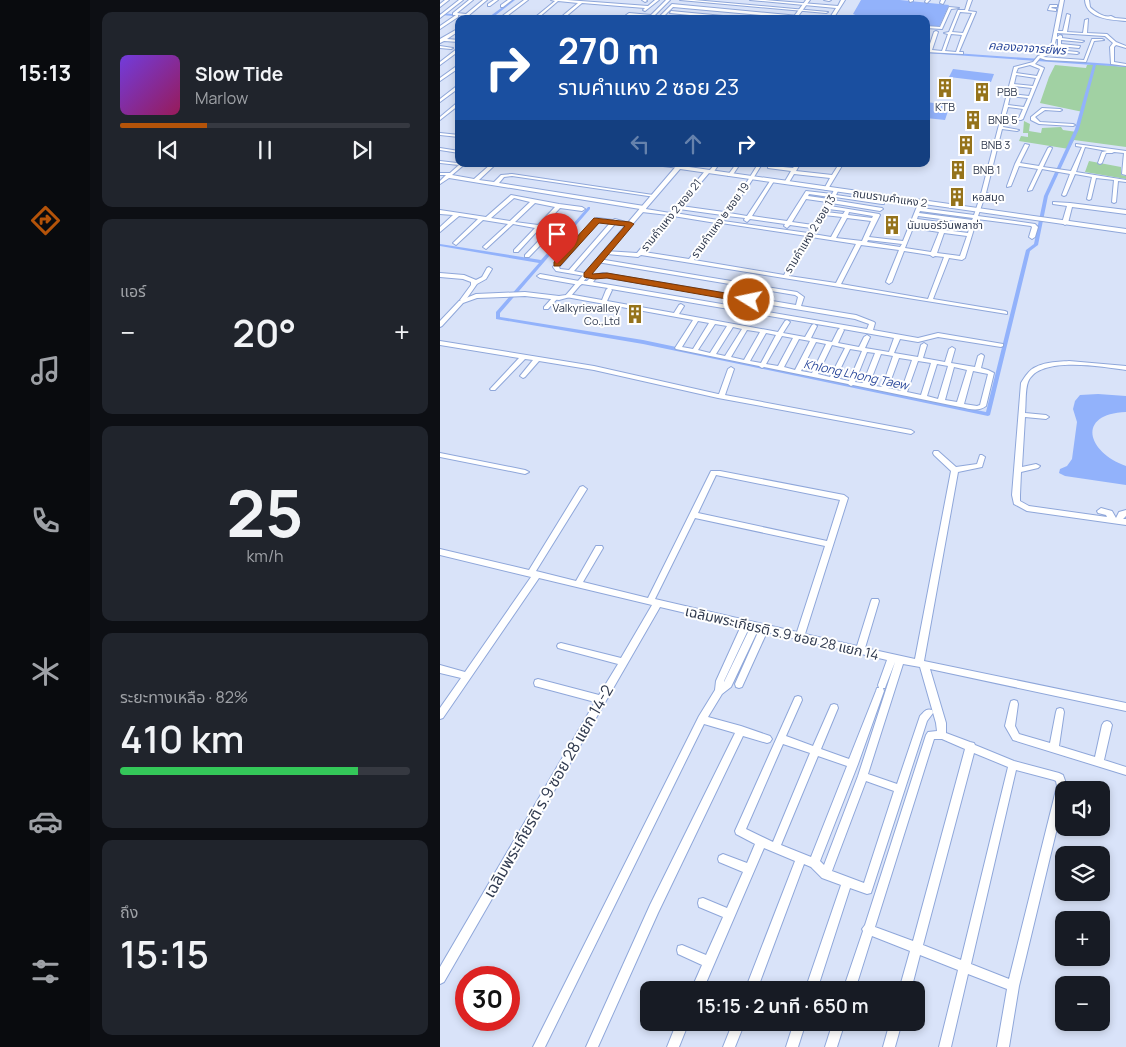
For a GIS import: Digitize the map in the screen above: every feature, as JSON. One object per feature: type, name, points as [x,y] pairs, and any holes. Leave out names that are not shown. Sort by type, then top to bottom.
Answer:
[{"type":"main road","points":[[797,15],[806,2]]},
{"type":"main road","points":[[440,325],[462,301],[476,296],[513,295],[555,298],[568,296],[679,167]]},
{"type":"main road","name":"ถนนรามคำแหง 2","points":[[685,167],[786,183],[808,192],[826,189],[834,193],[884,200],[947,216],[969,209],[975,220],[1039,220],[1126,231]]},
{"type":"street","points":[[440,6],[448,0]]},
{"type":"street","points":[[440,17],[461,0]]},
{"type":"street","points":[[471,0],[454,14],[467,15],[486,0]]},
{"type":"street","points":[[488,5],[496,0]]},
{"type":"street","points":[[502,6],[510,0]]},
{"type":"street","points":[[506,15],[526,0]]},
{"type":"street","points":[[553,0],[611,6],[660,8]]},
{"type":"street","points":[[540,15],[558,0]]},
{"type":"street","points":[[630,10],[643,0]]},
{"type":"street","points":[[654,15],[668,0]]},
{"type":"street","points":[[663,15],[678,0]]},
{"type":"street","points":[[682,0],[826,12]]},
{"type":"street","points":[[752,0],[806,2],[838,7]]},
{"type":"street","points":[[833,15],[843,0]]},
{"type":"street","points":[[966,11],[970,0]]},
{"type":"street","points":[[863,242],[933,255],[964,257],[1004,118],[1014,76],[1018,66],[1031,64],[1050,53],[1057,23],[1057,6],[1062,0]]},
{"type":"street","points":[[1089,0],[1087,6],[1090,10],[1110,19],[1126,20]]},
{"type":"street","points":[[566,15],[581,2]]},
{"type":"street","points":[[643,13],[655,2],[664,4]]},
{"type":"street","points":[[673,6],[764,15]]},
{"type":"street","points":[[1057,6],[1068,9]]},
{"type":"street","points":[[930,27],[941,28],[950,8],[957,8]]},
{"type":"street","points":[[930,51],[943,52],[960,53],[964,34],[974,12],[959,11],[943,52]]},
{"type":"street","points":[[671,12],[702,15]]},
{"type":"street","points":[[628,15],[643,13],[650,15]]},
{"type":"street","points":[[1065,32],[1068,15]]},
{"type":"street","points":[[440,17],[448,18],[440,24]]},
{"type":"street","points":[[440,28],[455,17]]},
{"type":"street","points":[[1085,34],[1087,20]]},
{"type":"street","points":[[1050,29],[1049,35],[1082,41]]},
{"type":"street","points":[[930,31],[964,34]]},
{"type":"street","points":[[440,32],[455,35]]},
{"type":"street","points":[[441,40],[455,32]]},
{"type":"street","points":[[930,46],[936,32]]},
{"type":"street","points":[[1054,35],[1065,32],[1085,34],[1106,33],[1115,43],[1126,47]]},
{"type":"street","points":[[1060,38],[1056,57],[1074,59]]},
{"type":"street","points":[[441,40],[455,41]]},
{"type":"street","points":[[1038,59],[1085,61],[1093,40],[1102,40]]},
{"type":"street","points":[[1115,43],[1112,47],[1112,63],[1126,65]]},
{"type":"street","points":[[1046,51],[1046,48],[1059,45],[1079,47]]},
{"type":"street","points":[[440,47],[451,48]]},
{"type":"street","points":[[1057,51],[1077,53]]},
{"type":"street","points":[[440,63],[455,52]]},
{"type":"street","points":[[440,54],[446,55]]},
{"type":"street","points":[[440,63],[455,65]]},
{"type":"street","points":[[1004,118],[1020,120],[1024,112],[1042,68],[1031,64]]},
{"type":"street","points":[[440,80],[455,68]]},
{"type":"street","points":[[1014,76],[1038,78]]},
{"type":"street","points":[[1011,86],[1034,88]]},
{"type":"street","points":[[441,99],[455,89]]},
{"type":"street","points":[[1009,96],[1030,98]]},
{"type":"street","points":[[440,119],[455,106]]},
{"type":"street","points":[[1006,107],[1024,112],[1033,117],[1035,122],[1038,123],[1074,125]]},
{"type":"street","points":[[1033,117],[1044,109],[1060,110]]},
{"type":"street","points":[[440,133],[447,128]]},
{"type":"street","points":[[1001,128],[1017,130]]},
{"type":"street","points":[[440,133],[455,135]]},
{"type":"street","points":[[1009,186],[1017,164],[1027,145]]},
{"type":"street","points":[[1064,195],[1081,147],[1126,153]]},
{"type":"street","points":[[1030,190],[1050,148]]},
{"type":"street","points":[[441,150],[455,152]]},
{"type":"street","points":[[1100,162],[1105,152],[1126,153]]},
{"type":"street","points":[[1124,174],[1126,153]]},
{"type":"street","points":[[440,162],[455,163]]},
{"type":"street","points":[[1017,164],[1126,181]]},
{"type":"street","points":[[440,183],[460,167]]},
{"type":"street","points":[[448,177],[465,167]]},
{"type":"street","points":[[474,181],[490,167]]},
{"type":"street","name":"รามคำแหง 2 ซอย 21","points":[[607,252],[634,256],[641,253],[672,214],[714,167]]},
{"type":"street","points":[[730,175],[736,167]]},
{"type":"street","name":"รามคำแหง ๒ ซอย 19","points":[[690,261],[720,222],[758,167]]},
{"type":"street","points":[[826,189],[838,167]]},
{"type":"street","points":[[786,183],[795,169],[834,175]]},
{"type":"street","points":[[440,174],[448,177],[783,232],[863,242],[904,243]]},
{"type":"street","points":[[494,184],[508,175],[592,185],[653,196]]},
{"type":"street","points":[[1089,198],[1094,177]]},
{"type":"street","points":[[536,191],[547,180]]},
{"type":"street","points":[[1114,202],[1116,180]]},
{"type":"street","points":[[743,225],[772,181]]},
{"type":"street","points":[[558,194],[569,183]]},
{"type":"street","points":[[584,192],[592,185]]},
{"type":"street","points":[[808,192],[834,193]]},
{"type":"street","points":[[808,192],[848,210],[877,215]]},
{"type":"street","points":[[783,232],[808,192]]},
{"type":"street","name":"รามคำแหง 2 ซอย 13","points":[[785,276],[834,193]]},
{"type":"street","points":[[983,194],[996,196]]},
{"type":"street","points":[[456,243],[513,196],[582,209]]},
{"type":"street","points":[[833,239],[855,196]]},
{"type":"street","points":[[838,285],[863,242],[884,200]]},
{"type":"street","points":[[486,247],[534,201]]},
{"type":"street","points":[[1054,203],[1126,212]]},
{"type":"street","points":[[1065,223],[1070,204]]},
{"type":"street","points":[[516,251],[559,206]]},
{"type":"street","points":[[678,207],[815,227]]},
{"type":"street","points":[[826,207],[877,215]]},
{"type":"street","points":[[889,282],[919,209],[947,216],[1035,226],[1032,237]]},
{"type":"street","points":[[823,213],[848,210]]},
{"type":"street","points":[[691,226],[702,211]]},
{"type":"street","points":[[440,212],[562,230]]},
{"type":"street","points":[[440,230],[456,214]]},
{"type":"street","points":[[913,223],[947,216],[975,220]]},
{"type":"street","points":[[933,255],[947,216]]},
{"type":"street","points":[[630,224],[600,220],[593,223],[556,267],[558,270],[594,277],[602,275],[615,277],[864,319],[872,323],[851,384]]},
{"type":"street","points":[[570,272],[615,222]]},
{"type":"street","points":[[913,223],[942,231],[970,235]]},
{"type":"street","points":[[528,256],[553,229]]},
{"type":"street","points":[[641,253],[1005,313]]},
{"type":"street","points":[[930,300],[947,257]]},
{"type":"street","points":[[600,261],[797,294],[802,297],[798,308]]},
{"type":"street","points":[[462,301],[474,283],[484,278],[489,270]]},
{"type":"street","points":[[440,274],[472,279],[474,283]]},
{"type":"street","points":[[540,276],[589,283],[868,335],[920,340],[938,335],[1001,345]]},
{"type":"street","points":[[589,283],[594,277]]},
{"type":"street","points":[[604,302],[609,290]]},
{"type":"street","points":[[568,296],[651,310],[675,315],[698,319],[731,325],[745,328],[797,337],[810,340],[950,364],[991,373],[983,406],[977,408],[923,398],[678,348],[698,319],[705,311]]},
{"type":"street","points":[[626,306],[632,297]]},
{"type":"street","points":[[546,308],[555,298]]},
{"type":"street","points":[[651,310],[656,302]]},
{"type":"street","points":[[675,315],[681,306]]},
{"type":"street","points":[[694,352],[714,322]]},
{"type":"street","points":[[762,366],[787,322]]},
{"type":"street","points":[[712,355],[731,325]]},
{"type":"street","points":[[797,373],[814,326]]},
{"type":"street","points":[[727,358],[745,328]]},
{"type":"street","points":[[814,376],[841,330]]},
{"type":"street","points":[[746,362],[764,331]]},
{"type":"street","points":[[780,370],[797,337]]},
{"type":"street","points":[[884,390],[897,338]]},
{"type":"street","points":[[440,343],[523,356],[911,432]]},
{"type":"street","points":[[903,394],[924,345]]},
{"type":"street","points":[[832,380],[848,346]]},
{"type":"street","points":[[941,401],[952,349]]},
{"type":"street","points":[[865,386],[879,352]]},
{"type":"street","points":[[493,389],[523,356]]},
{"type":"street","points":[[960,405],[981,356]]},
{"type":"street","points":[[523,376],[537,359]]},
{"type":"street","points":[[923,398],[935,362]]},
{"type":"street","points":[[1119,521],[1022,506],[1016,499],[1024,383],[1027,377],[1038,368],[1054,364],[1126,368]]},
{"type":"street","points":[[720,396],[731,369]]},
{"type":"street","points":[[1023,415],[1046,417]]},
{"type":"street","points":[[936,453],[954,470]]},
{"type":"street","points":[[440,455],[525,472]]},
{"type":"street","points":[[954,470],[978,466],[981,463],[982,457]]},
{"type":"street","points":[[1018,470],[1028,469],[1036,462]]},
{"type":"street","points":[[942,735],[941,723],[921,664],[954,470]]},
{"type":"street","name":"เฉลิมพระเกียรติ ร.9 ซอย 28 แยก 14-2","points":[[440,978],[623,662],[653,603],[712,475],[716,472],[844,498],[829,544]]},
{"type":"street","points":[[440,715],[533,575],[583,489]]},
{"type":"street","points":[[1089,517],[1099,511],[1109,513],[1119,521]]},
{"type":"street","points":[[1119,521],[1122,514],[1126,513]]},
{"type":"street","points":[[693,515],[829,544],[800,637]]},
{"type":"street","points":[[578,584],[599,548]]},
{"type":"street","name":"เฉลิมพระเกียรติ ร.9 ซอย 28 แยก 14","points":[[440,552],[860,651],[1126,707]]},
{"type":"street","points":[[860,651],[875,601]]},
{"type":"street","points":[[539,1047],[702,719],[719,691],[728,684],[750,626]]},
{"type":"street","points":[[739,684],[764,629]]},
{"type":"street","points":[[561,646],[623,662]]},
{"type":"street","points":[[814,863],[859,750],[881,688],[896,659]]},
{"type":"street","points":[[826,874],[863,776],[892,691],[896,659]]},
{"type":"street","points":[[440,669],[466,676]]},
{"type":"street","points":[[538,683],[602,700]]},
{"type":"street","points":[[798,700],[740,831],[761,842],[814,863],[826,874],[867,889],[923,719],[929,712]]},
{"type":"street","points":[[1014,704],[1010,726],[1016,737],[1126,771]]},
{"type":"street","points":[[775,848],[834,708]]},
{"type":"street","points":[[1054,748],[1060,712]]},
{"type":"street","points":[[702,719],[767,739]]},
{"type":"street","points":[[1100,762],[1107,725]]},
{"type":"street","points":[[592,1047],[654,910],[741,730]]},
{"type":"street","points":[[852,981],[928,738],[931,735],[942,735],[1013,765],[1060,778],[1062,786],[1013,986],[1003,1047]]},
{"type":"street","points":[[782,738],[853,764]]},
{"type":"street","points":[[908,981],[971,746]]},
{"type":"street","points":[[859,750],[870,754]]},
{"type":"street","points":[[945,1047],[1013,765]]},
{"type":"street","points":[[863,776],[900,789]]},
{"type":"street","points":[[842,793],[855,798]]},
{"type":"street","points":[[701,981],[761,842]]},
{"type":"street","points":[[723,859],[749,869]]},
{"type":"street","points":[[755,981],[802,859]]},
{"type":"street","points":[[814,981],[847,882]]},
{"type":"street","points":[[703,903],[729,914]]},
{"type":"street","points":[[868,929],[1013,986]]},
{"type":"street","points":[[682,950],[709,962]]},
{"type":"street","points":[[673,1047],[679,1031]]},
{"type":"street","points":[[729,1047],[735,1031]]},
{"type":"street","points":[[792,1047],[797,1031]]},
{"type":"street","points":[[831,1047],[836,1031]]},
{"type":"street","points":[[889,1047],[893,1031]]},
{"type":"green space","points":[[1055,65],[1086,68],[1087,65],[1126,67],[1126,147],[1074,140],[1069,149],[1019,141],[1021,136],[1028,137],[1028,133],[1023,133],[1024,121],[1030,124],[1029,131],[1041,133],[1042,128],[1061,127],[1063,130],[1077,132],[1083,112],[1040,103]]},
{"type":"green space","points":[[1089,161],[1121,167],[1121,175],[1126,176],[1126,179],[1085,172]]},
{"type":"water","points":[[861,0],[900,0],[949,5],[939,27],[930,26],[930,15],[853,14]]},
{"type":"water","points":[[953,69],[994,74],[991,82],[949,77]]},
{"type":"water","points":[[930,102],[950,105],[945,120],[930,118]]},
{"type":"water","points":[[1080,395],[1126,396],[1126,412],[1110,414],[1099,419],[1094,426],[1093,434],[1096,443],[1103,452],[1113,460],[1126,466],[1126,485],[1065,476],[1059,473],[1060,469],[1067,466],[1072,459],[1077,422],[1073,409],[1075,401]]},
{"type":"waterway","name":"คลองอาจารย์พร","points":[[494,15],[514,0]]},
{"type":"waterway","points":[[440,14],[455,15]]},
{"type":"waterway","name":"คลองอาจารย์พร","points":[[930,52],[1126,66]]},
{"type":"waterway","name":"Khlong Lhong Taew","points":[[589,208],[498,313],[498,318],[643,342],[988,414],[1028,250],[1036,245],[1046,196],[1077,129],[1095,64]]},
{"type":"waterway","points":[[440,245],[542,262]]},
{"type":"place","name":"KTB","points":[[945,88]]},
{"type":"place","name":"PBB","points":[[982,92]]},
{"type":"place","name":"BNB 5","points":[[973,120]]},
{"type":"place","name":"BNB 3","points":[[966,145]]},
{"type":"place","name":"BNB 1","points":[[958,170]]},
{"type":"place","name":"หอสมุด","points":[[957,197]]},
{"type":"place","name":"นัมเบอร์วันพลาซ่า","points":[[892,225]]},
{"type":"place","name":"Valkyrievalley Co.,Ltd","points":[[635,314]]},
{"type":"route","points":[[557,264],[597,220],[630,224],[586,275],[594,277],[600,275],[607,276],[749,300]]}]
